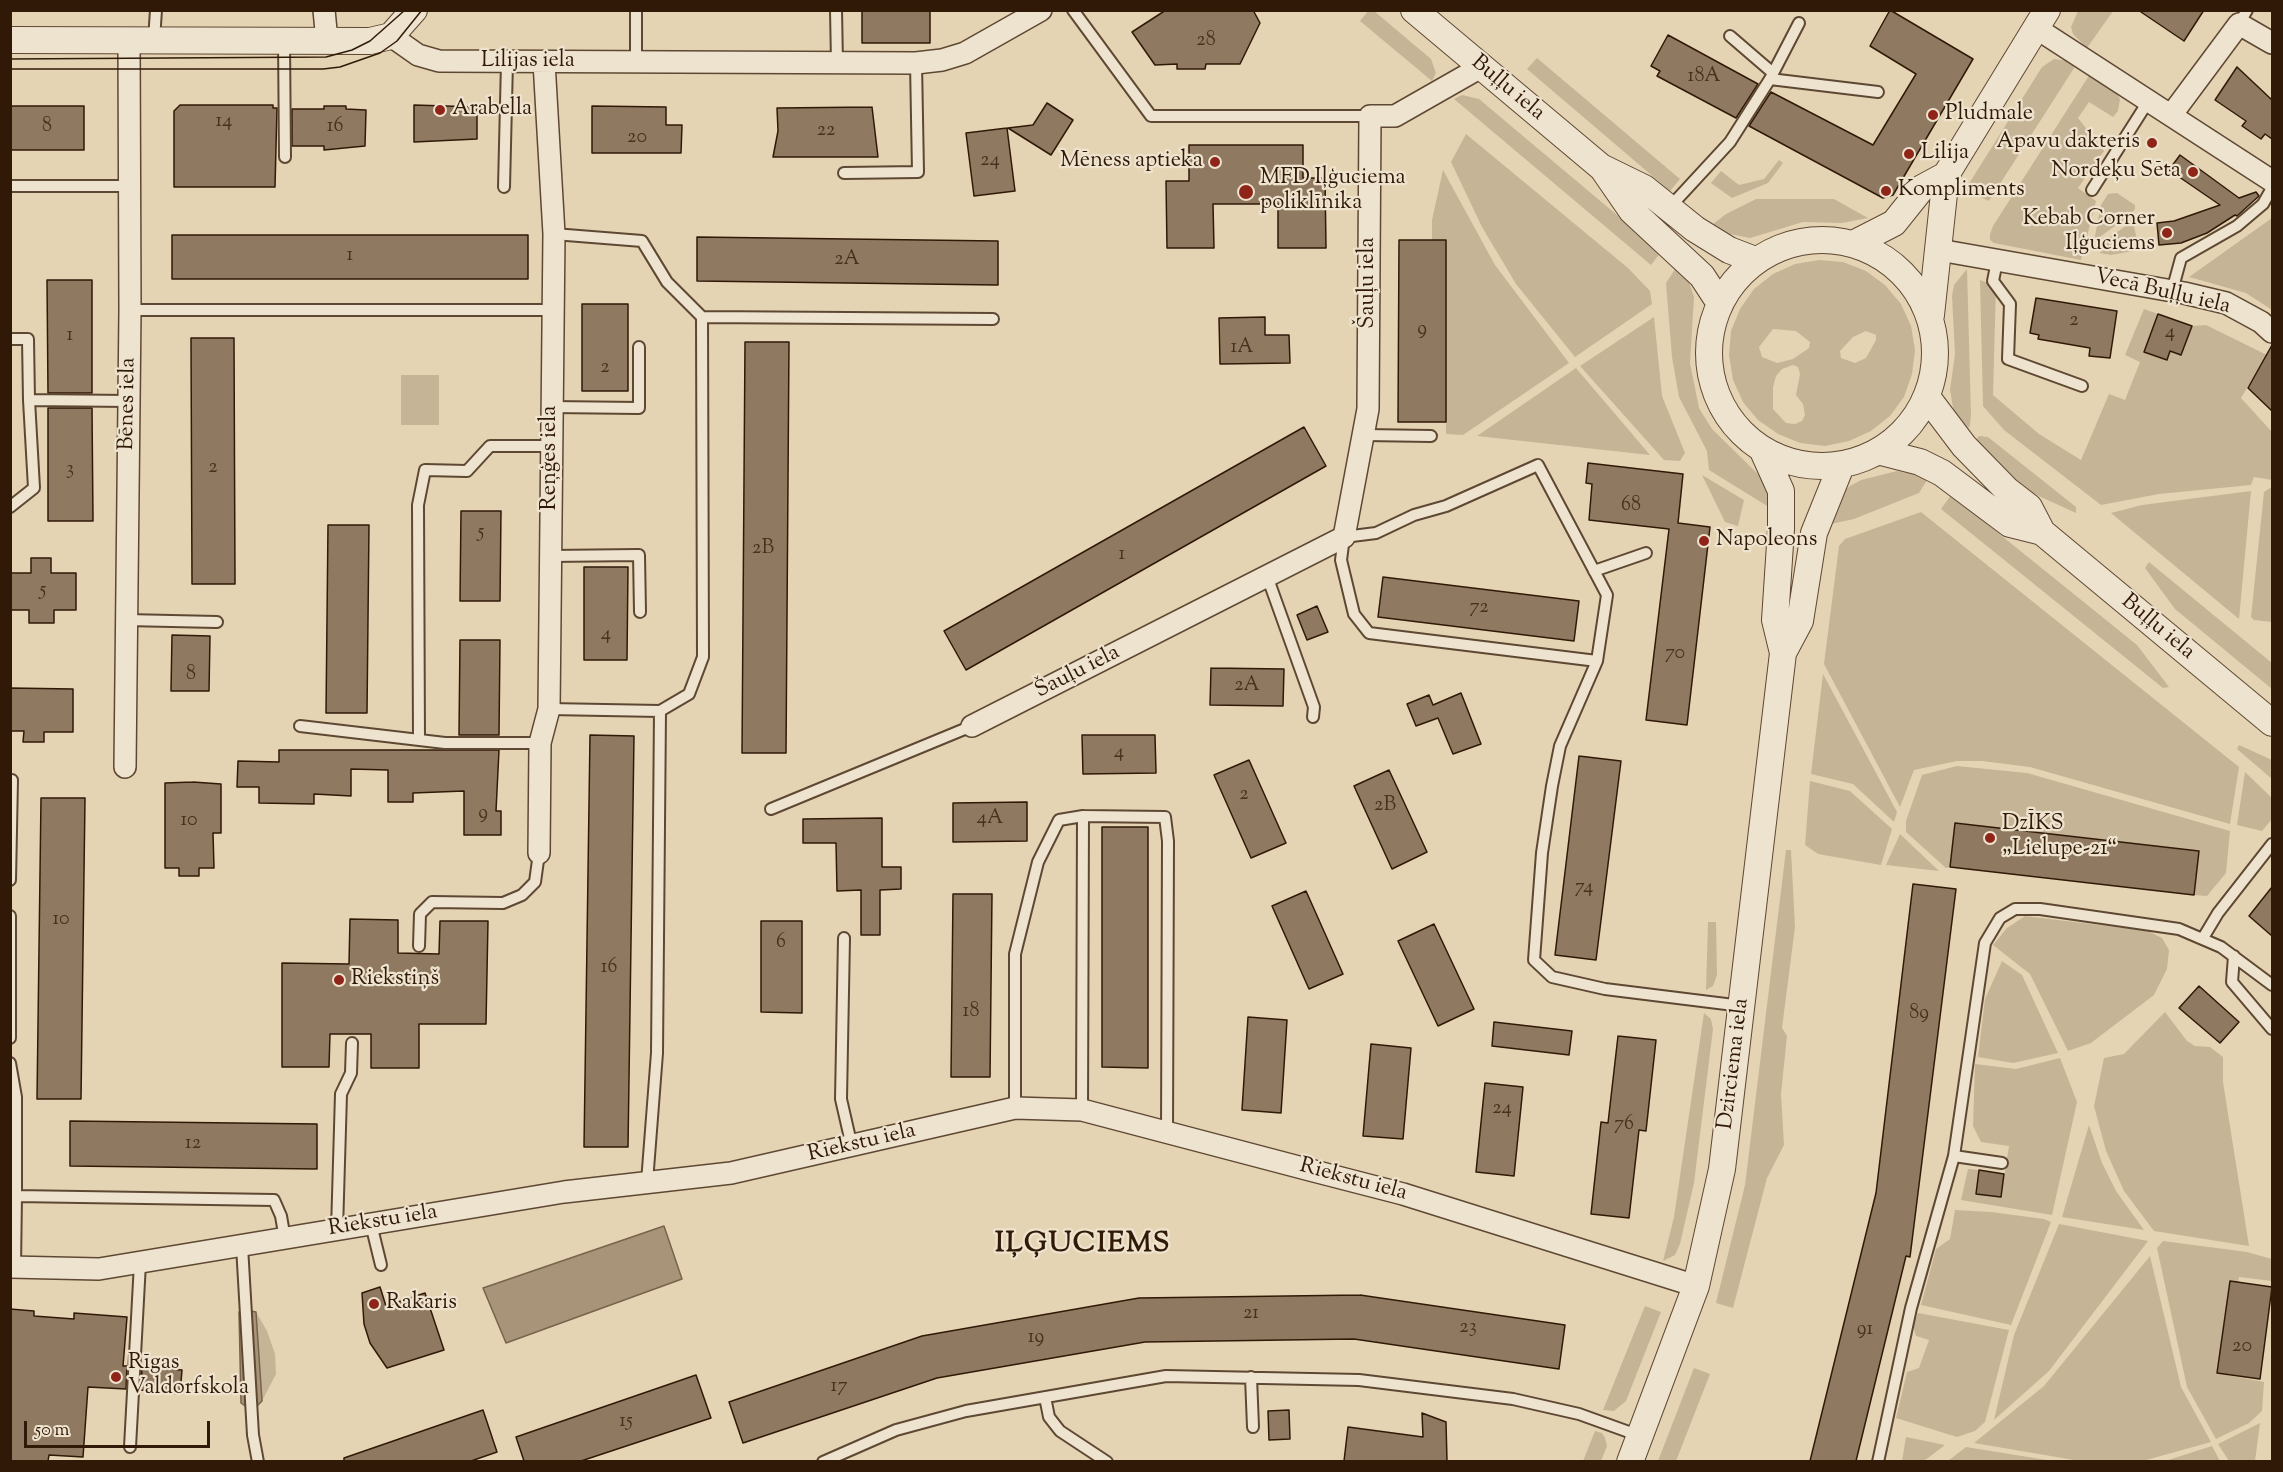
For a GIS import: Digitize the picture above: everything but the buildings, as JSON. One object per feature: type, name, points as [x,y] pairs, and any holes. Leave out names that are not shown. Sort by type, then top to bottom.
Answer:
[{"type":"street","points":[[324,10],[327,41]]},
{"type":"street","points":[[10,40],[370,41],[391,36],[414,10]]},
{"type":"street","name":"Buļļu iela","points":[[1414,10],[1601,167],[1644,188],[1729,250],[1755,260]]},
{"type":"street","name":"Lilijas iela","points":[[391,36],[418,55],[439,61],[916,63],[942,60],[965,53],[1040,11]]},
{"type":"street","points":[[2172,114],[2243,17],[2272,44]]},
{"type":"street","points":[[1931,315],[1913,285],[1887,262],[1853,244],[1826,239],[1789,244],[1755,260],[1735,279],[1719,302],[1708,346],[1714,390],[1737,429],[1763,451],[1795,464],[1818,467],[1841,465],[1881,452],[1910,426],[1927,397],[1936,365],[1931,315],[1946,175],[2041,19],[2149,99],[2272,181]]},
{"type":"street","name":"Bēnes iela","points":[[125,767],[130,310],[129,40]]},
{"type":"street","name":"Reņģes iela","points":[[539,853],[540,743],[549,709],[554,234],[544,62]]},
{"type":"street","points":[[1370,116],[1395,116],[1481,67]]},
{"type":"street","name":"Šauļu iela","points":[[972,726],[1344,537],[1368,410],[1370,116]]},
{"type":"street","name":"Buļļu iela","points":[[1601,167],[1632,211],[1702,276],[1719,302]]},
{"type":"street","points":[[1853,244],[1894,224],[1922,188],[1946,175]]},
{"type":"street","name":"Vecā Buļļu iela","points":[[1939,250],[2172,291],[2226,303],[2261,322],[2272,332]]},
{"type":"street","name":"Buļļu iela","points":[[1927,397],[1964,446],[2007,490],[2029,507],[2042,532],[2272,723]]},
{"type":"street","name":"Dzirciema iela","points":[[1630,1461],[1696,1286],[1722,1169],[1783,653],[1775,620],[1781,491],[1763,451]]},
{"type":"street","name":"Buļļu iela","points":[[1881,452],[1927,465],[1942,473],[2010,524],[2042,532]]},
{"type":"street","name":"Dzirciema iela","points":[[1783,653],[1800,621],[1814,533],[1841,465]]},
{"type":"street","name":"Riekstu iela","points":[[13,1267],[99,1269],[564,1192],[731,1173],[1015,1108],[1082,1110],[1403,1194],[1696,1286]]},
{"type":"lane","points":[[154,40],[156,10]]},
{"type":"lane","points":[[636,10],[636,62]]},
{"type":"lane","points":[[836,10],[837,63]]},
{"type":"lane","points":[[1073,10],[1151,116],[1370,116]]},
{"type":"lane","points":[[1669,208],[1730,142],[1771,76],[1799,22]]},
{"type":"lane","points":[[1730,36],[1771,76],[1878,92]]},
{"type":"lane","points":[[284,40],[285,157]]},
{"type":"lane","points":[[504,187],[507,62]]},
{"type":"lane","points":[[844,173],[918,172],[916,63]]},
{"type":"lane","points":[[2092,190],[2149,99]]},
{"type":"lane","points":[[10,186],[130,186]]},
{"type":"lane","points":[[2172,291],[2181,258],[2237,226],[2263,204],[2272,188]]},
{"type":"lane","points":[[554,234],[642,241],[666,282],[702,317],[993,319]]},
{"type":"lane","points":[[1997,261],[1993,281],[2010,304],[2008,359],[2082,386]]},
{"type":"lane","points":[[130,310],[552,310]]},
{"type":"lane","points":[[549,709],[660,711],[689,694],[704,657],[702,317]]},
{"type":"lane","points":[[10,339],[28,339],[34,488],[10,507]]},
{"type":"lane","points":[[551,407],[639,408],[639,347]]},
{"type":"lane","points":[[29,400],[129,401]]},
{"type":"lane","points":[[1365,435],[1431,436]]},
{"type":"lane","points":[[419,740],[418,505],[425,470],[466,471],[490,446],[551,446]]},
{"type":"lane","name":"Šauļu iela","points":[[1344,537],[1376,533],[1414,515],[1446,506],[1538,465],[1594,571]]},
{"type":"lane","points":[[1344,537],[1341,560],[1354,614],[1369,633],[1597,662]]},
{"type":"lane","points":[[1646,553],[1594,571],[1606,595],[1597,662],[1558,756],[1542,853],[1533,960],[1552,977],[1605,990],[1742,1006]]},
{"type":"lane","points":[[550,556],[639,555],[640,612]]},
{"type":"lane","points":[[1267,576],[1314,707],[1313,717]]},
{"type":"lane","points":[[126,620],[217,622]]},
{"type":"lane","points":[[647,1182],[657,1053],[660,711]]},
{"type":"lane","points":[[300,726],[444,743],[540,743]]},
{"type":"lane","points":[[771,809],[972,726]]},
{"type":"lane","points":[[10,880],[12,780]]},
{"type":"lane","points":[[1082,1110],[1083,816]]},
{"type":"lane","points":[[1015,1108],[1015,954],[1038,862],[1059,820],[1083,816],[1165,817],[1168,841],[1167,1133]]},
{"type":"lane","points":[[2203,938],[2218,913],[2272,844]]},
{"type":"lane","points":[[419,946],[420,914],[432,902],[503,903],[522,895],[535,882],[539,853]]},
{"type":"lane","points":[[1878,1461],[1911,1308],[1953,1156],[1984,943],[2000,918],[2015,909],[2040,909],[2179,929],[2203,938],[2234,956],[2272,985]]},
{"type":"lane","points":[[10,916],[10,1038]]},
{"type":"lane","points":[[844,938],[841,1099],[852,1147]]},
{"type":"lane","points":[[2234,956],[2232,982],[2272,1029]]},
{"type":"lane","points":[[337,1230],[341,1094],[351,1073],[352,1043]]},
{"type":"lane","points":[[10,1063],[17,1116],[13,1267]]},
{"type":"lane","points":[[1953,1156],[2002,1163]]},
{"type":"lane","points":[[16,1196],[273,1200],[280,1216],[285,1239]]},
{"type":"lane","points":[[371,1224],[381,1265]]},
{"type":"lane","points":[[242,1246],[253,1435],[258,1461]]},
{"type":"lane","points":[[130,1447],[140,1263]]},
{"type":"lane","points":[[825,1461],[896,1430],[966,1411],[1166,1376],[1359,1380],[1513,1399],[1579,1414],[1641,1436]]},
{"type":"lane","points":[[1251,1377],[1253,1427]]},
{"type":"lane","points":[[1045,1397],[1049,1417],[1060,1431],[1107,1461]]},
{"type":"shaded area","points":[[1369,10],[1374,11],[1431,59],[1436,73],[1432,81],[1360,21]]},
{"type":"shaded area","points":[[2078,11],[2113,11],[2087,48],[2073,34],[2071,27]]},
{"type":"shaded area","points":[[1537,58],[1680,179],[1670,191],[1527,69]]},
{"type":"shaded area","points":[[2054,59],[2069,61],[2076,65],[1989,201],[1965,190],[2042,67]]},
{"type":"shaded area","points":[[2090,74],[2115,91],[2120,99],[2118,111],[2113,117],[2089,102],[2078,118],[2104,151],[2078,188],[2096,201],[2081,260],[1994,243],[1990,240],[1993,226]]},
{"type":"shaded area","points":[[1462,95],[1479,99],[1661,252],[1651,265],[1454,99]]},
{"type":"shaded area","points":[[1466,134],[1628,268],[1650,291],[1652,304],[1575,357],[1516,284],[1482,227],[1451,162]]},
{"type":"shaded area","points":[[1779,160],[1783,163],[1768,183],[1732,198],[1711,183],[1721,171],[1739,185],[1764,179]]},
{"type":"shaded area","points":[[1443,170],[1495,265],[1569,363],[1463,435],[1446,434],[1446,240],[1432,240],[1432,220]]},
{"type":"shaded area","points":[[2117,193],[2135,205],[2135,209],[2129,216],[2094,241],[2101,205],[2108,194]]},
{"type":"shaded area","points":[[1756,199],[1834,199],[1868,218],[1842,223],[1803,222],[1750,238],[1725,233],[1712,225],[1726,214]]},
{"type":"shaded area","points":[[2272,218],[2272,310],[2246,293],[2189,277]]},
{"type":"shaded area","points":[[2133,221],[2139,250],[2111,255],[2100,253],[2104,241]]},
{"type":"shaded area","points":[[1819,260],[1843,262],[1866,271],[1885,285],[1901,304],[1911,326],[1915,350],[1912,374],[1904,397],[1890,416],[1871,431],[1849,441],[1825,446],[1800,443],[1778,434],[1758,420],[1743,402],[1733,380],[1729,355],[1731,331],[1740,309],[1754,289],[1773,274],[1795,264]],"holes":[[[1773,329],[1796,331],[1810,342],[1809,348],[1793,359],[1777,363],[1762,357],[1759,347]],[[1866,331],[1876,335],[1876,340],[1866,358],[1855,363],[1841,358],[1840,351],[1853,337]],[[1793,365],[1798,367],[1800,374],[1796,395],[1803,404],[1805,415],[1802,421],[1795,424],[1786,423],[1773,409],[1773,387],[1776,376],[1782,369]]]},
{"type":"shaded area","points":[[1677,266],[1689,282],[1694,297],[1690,363],[1699,408],[1712,429],[1763,479],[1770,492],[1772,509],[1709,470],[1707,451],[1679,397],[1672,357],[1666,283]]},
{"type":"shaded area","points":[[1967,269],[1971,415],[1970,425],[1965,434],[1955,419],[1950,390],[1955,354],[1952,296],[1954,285]]},
{"type":"shaded area","points":[[1980,280],[1996,286],[1993,395],[2039,434],[2081,460],[2109,394],[2125,400],[2140,362],[2125,355],[2144,309],[2158,314],[2148,342],[2167,360],[2170,351],[2181,354],[2192,326],[2206,325],[2267,355],[2241,398],[2272,432],[2272,480],[2254,477],[2251,485],[2159,494],[2101,505],[2004,430],[1983,406]]},
{"type":"shaded area","points":[[1654,317],[1662,396],[1685,453],[1680,461],[1664,460],[1580,366]]},
{"type":"shaded area","points":[[1576,368],[1650,455],[1477,436]]},
{"type":"shaded area","points":[[401,375],[439,375],[439,425],[401,425]]},
{"type":"shaded area","points":[[1979,436],[1988,437],[2076,507],[2076,513],[2030,492],[1973,443]]},
{"type":"shaded area","points":[[1897,471],[1929,477],[1919,493],[1854,519],[1826,525],[1836,498],[1850,486],[1861,480]]},
{"type":"shaded area","points":[[1702,475],[1744,500],[1738,526],[1725,522]]},
{"type":"shaded area","points":[[2272,489],[2272,622],[2254,620],[2251,617],[2264,492]]},
{"type":"shaded area","points":[[2251,491],[2239,619],[2111,513],[2142,505]]},
{"type":"shaded area","points":[[1951,495],[2137,645],[2169,687],[2163,688],[1941,509]]},
{"type":"shaded area","points":[[1921,512],[2239,767],[2230,824],[2030,767],[1982,761],[1957,761],[1914,770],[1900,807],[1824,664],[1839,546],[1845,539]]},
{"type":"shaded area","points":[[2149,562],[2272,663],[2272,689],[2175,609],[2145,568]]},
{"type":"shaded area","points":[[1823,674],[1897,812],[1894,822],[1853,784],[1811,774]]},
{"type":"shaded area","points":[[2239,745],[2272,760],[2272,779],[2237,749]]},
{"type":"shaded area","points":[[1957,766],[2027,773],[2230,831],[2226,873],[2207,896],[2194,895],[2199,851],[1955,823],[1950,867],[1946,868],[1906,832],[1906,821],[1922,775]]},
{"type":"shaded area","points":[[2245,772],[2272,798],[2272,819],[2262,831],[2237,825]]},
{"type":"shaded area","points":[[1810,781],[1850,791],[1892,829],[1881,865],[1818,854],[1805,845]]},
{"type":"shaded area","points":[[1900,834],[1939,871],[1886,865]]},
{"type":"shaded area","points":[[1786,850],[1791,850],[1795,927],[1782,1028],[1787,1036],[1781,1094],[1784,1145],[1767,1178],[1733,1308],[1716,1303],[1745,1185]]},
{"type":"shaded area","points":[[2025,916],[2148,931],[2162,938],[2169,950],[2167,969],[2154,995],[2091,1043],[2068,1051],[2030,974],[1993,945],[2007,928]]},
{"type":"shaded area","points":[[1708,922],[1716,922],[1717,975],[1713,986],[1706,990]]},
{"type":"shaded area","points":[[2002,961],[2022,975],[2058,1053],[2013,1063],[1978,1057],[1985,999]]},
{"type":"shaded area","points":[[2165,1012],[2187,1041],[2195,1046],[2210,1047],[2223,1057],[2223,1082],[2249,1246],[2154,1231],[2124,1191],[2106,1151],[2094,1106],[2104,1058],[2124,1054]]},
{"type":"shaded area","points":[[1704,1013],[1711,1019],[1713,1029],[1694,1183],[1680,1244],[1675,1255],[1663,1261],[1674,1217]]},
{"type":"shaded area","points":[[2060,1058],[2077,1102],[2052,1215],[1961,1200],[1968,1169],[1979,1170],[2001,1197],[2009,1146],[1981,1142],[1973,1126],[1975,1064],[2016,1069]]},
{"type":"shaded area","points":[[2089,1125],[2102,1163],[2116,1191],[2144,1230],[2062,1217]]},
{"type":"shaded area","points":[[1955,1210],[1991,1212],[2044,1219],[2051,1222],[2011,1325],[1921,1305],[1936,1249],[1950,1239]]},
{"type":"shaded area","points":[[2059,1224],[2148,1241],[2049,1371],[1994,1420],[2014,1335]]},
{"type":"shaded area","points":[[664,1226],[682,1279],[506,1343],[483,1288]]},
{"type":"shaded area","points":[[2163,1241],[2247,1252],[2272,1259],[2272,1281],[2239,1277],[2238,1283],[2230,1282],[2217,1373],[2264,1382],[2262,1411],[2249,1423],[2216,1439],[2187,1387],[2157,1248]]},
{"type":"shaded area","points":[[2150,1256],[2181,1387],[2211,1442],[2139,1462],[2080,1461],[1974,1443],[2044,1386]]},
{"type":"shaded area","points":[[1645,1306],[1661,1312],[1626,1401],[1614,1411],[1603,1410]]},
{"type":"shaded area","points":[[246,1310],[256,1312],[262,1401],[252,1411],[241,1403],[239,1312]]},
{"type":"shaded area","points":[[256,1312],[267,1331],[275,1354],[276,1374],[262,1401]]},
{"type":"shaded area","points":[[1918,1313],[2009,1330],[1985,1422],[1975,1431],[1957,1437],[1896,1418],[1907,1372],[1919,1368],[1929,1340],[1916,1336],[1913,1326]]},
{"type":"shaded area","points":[[1694,1368],[1710,1374],[1676,1461],[1658,1461]]},
{"type":"shaded area","points":[[2260,1423],[2255,1461],[2229,1461],[2218,1444]]},
{"type":"shaded area","points":[[1595,1431],[1602,1433],[1607,1446],[1601,1461],[1583,1461]]},
{"type":"shaded area","points":[[1906,1437],[1945,1445],[1924,1461],[1902,1461]]},
{"type":"shaded area","points":[[2212,1446],[2220,1461],[2165,1461]]},
{"type":"shaded area","points":[[1966,1447],[2053,1461],[1948,1461]]},
{"type":"tram line","points":[[10,59],[326,57],[352,50],[370,41],[405,10]]},
{"type":"tram line","points":[[10,69],[323,69],[340,67],[380,53],[397,41],[422,10]]},
{"type":"place","name":"Arabella","points":[[440,110]]},
{"type":"place","name":"Pludmale","points":[[1933,115]]},
{"type":"place","name":"Apavu dakteris","points":[[2152,143]]},
{"type":"place","name":"Lilija","points":[[1909,154]]},
{"type":"place","name":"Mēness aptieka","points":[[1215,162]]},
{"type":"place","name":"Nordeķu Sēta","points":[[2193,172]]},
{"type":"place","name":"Kompliments","points":[[1886,191]]},
{"type":"place","name":"MFD Iļģuciema poliklīnika","points":[[1246,192]]},
{"type":"place","name":"Kebab Corner Iļģuciems","points":[[2167,233]]},
{"type":"place","name":"Napoleons","points":[[1704,541]]},
{"type":"place","name":"DzĪKS „Lielupe-21“","points":[[1990,838]]},
{"type":"place","name":"Riekstiņš","points":[[339,980]]},
{"type":"place","name":"Rakaris","points":[[374,1304]]},
{"type":"place","name":"Rīgas Valdorfskola","points":[[116,1377]]},
{"type":"district","name":"IĻĢUCIEMS","points":[[1083,1246]]}]
